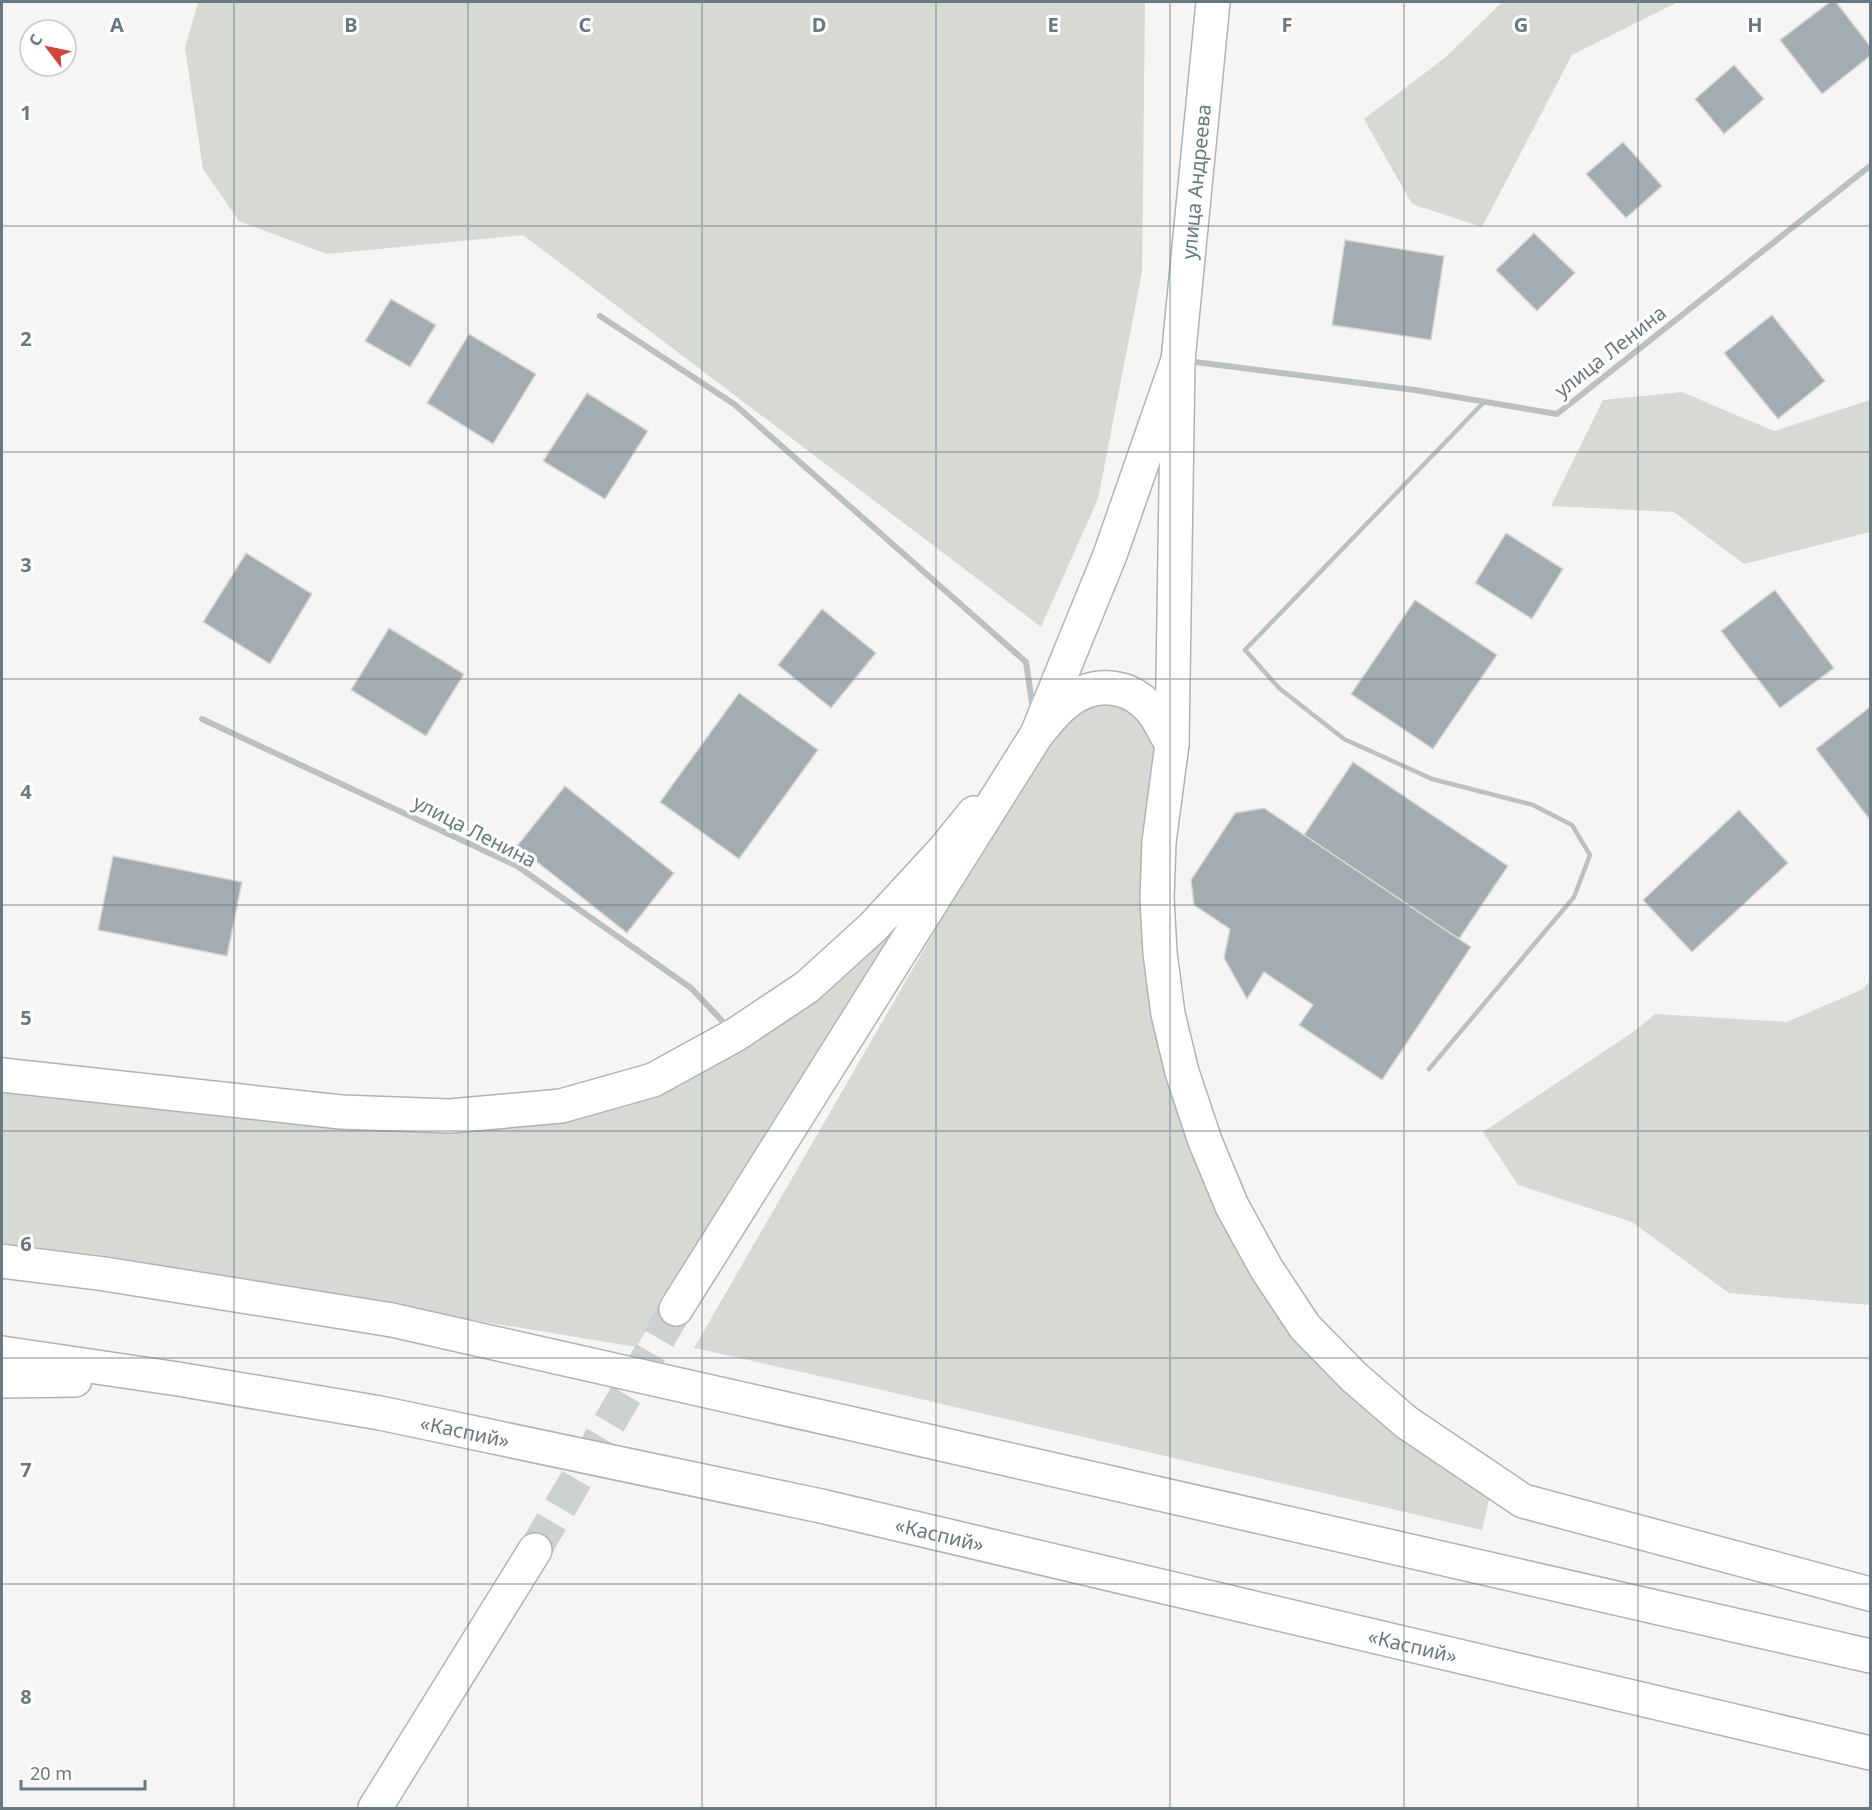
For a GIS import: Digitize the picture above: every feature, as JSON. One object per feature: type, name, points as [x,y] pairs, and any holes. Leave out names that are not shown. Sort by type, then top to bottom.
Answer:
[{"type":"main road","name":"улица Андреева","points":[[1178,360],[1214,2]]},
{"type":"main road","points":[[676,1309],[1035,724],[1110,555],[1178,360]]},
{"type":"main road","points":[[1178,360],[1172,744],[1159,842],[1157,898],[1160,953],[1168,1014],[1182,1072],[1205,1141],[1232,1206],[1266,1268],[1305,1327],[1354,1377],[1406,1422],[1522,1501],[1870,1594]]},
{"type":"main road","points":[[2,1075],[341,1112],[450,1116],[561,1106],[653,1080],[735,1035],[807,987],[873,927],[944,850],[1035,724],[1065,703],[1087,690],[1106,686],[1128,691],[1152,711],[1172,744]]},
{"type":"main road","points":[[2,1262],[105,1274],[392,1320],[1870,1656]]},
{"type":"main road","name":"«Каспий»","points":[[2,1353],[178,1379],[380,1413],[821,1506],[1870,1753]]},
{"type":"main road","points":[[2,1381],[178,1379]]},
{"type":"main road","points":[[375,1809],[535,1550]]},
{"type":"street","name":"улица Ленина","points":[[1178,360],[1415,390],[1557,414],[1870,166]]},
{"type":"street","points":[[600,316],[734,404],[1026,662],[1035,724]]},
{"type":"street","name":"улица Ленина","points":[[202,719],[516,866],[691,988],[735,1035]]},
{"type":"lane","points":[[1429,1069],[1575,897],[1590,855],[1572,825],[1533,805],[1432,779],[1344,739],[1279,688],[1245,650],[1485,401]]},
{"type":"shaded area","points":[[198,2],[1145,2],[1142,272],[1098,499],[1041,627],[523,235],[327,254],[239,221],[203,169],[185,48]]},
{"type":"shaded area","points":[[1502,2],[1678,2],[1572,55],[1482,227],[1412,204],[1364,119],[1446,57]]},
{"type":"shaded area","points":[[1682,392],[1774,431],[1870,400],[1870,532],[1744,564],[1674,512],[1551,506],[1603,400]]},
{"type":"shaded area","points":[[1101,699],[1128,708],[1151,730],[1162,753],[1151,970],[1273,1294],[1491,1491],[1482,1530],[694,1348],[1049,733]]},
{"type":"shaded area","points":[[925,884],[636,1347],[108,1256],[2,1243],[2,1088],[340,1125],[657,1092]]},
{"type":"shaded area","points":[[1870,981],[1870,1305],[1729,1293],[1632,1222],[1518,1185],[1483,1132],[1636,1030],[1655,1014],[1787,1022],[1863,989]]},
{"type":"building","points":[[1830,2],[1836,2],[1870,46],[1870,56],[1822,94],[1780,40]]},
{"type":"building","points":[[1734,65],[1764,99],[1724,134],[1695,99]]},
{"type":"building","points":[[1623,142],[1662,186],[1626,218],[1586,174]]},
{"type":"building","points":[[1534,233],[1575,273],[1537,311],[1496,270]]},
{"type":"building","points":[[1345,240],[1444,256],[1431,340],[1332,325]]},
{"type":"building","points":[[391,299],[436,325],[410,367],[365,341]]},
{"type":"building","points":[[1772,315],[1825,381],[1778,419],[1724,353]]},
{"type":"building","points":[[469,334],[536,374],[493,444],[427,403]]},
{"type":"building","points":[[587,393],[648,431],[605,499],[543,461]]},
{"type":"building","points":[[1506,533],[1563,569],[1532,619],[1475,583]]},
{"type":"building","points":[[246,553],[312,594],[270,664],[203,622]]},
{"type":"building","points":[[1775,590],[1834,668],[1780,708],[1721,631]]},
{"type":"building","points":[[1415,600],[1497,655],[1433,749],[1351,694]]},
{"type":"building","points":[[822,609],[876,653],[831,708],[778,665]]},
{"type":"building","points":[[389,628],[464,674],[426,736],[351,690]]},
{"type":"building","points":[[739,693],[818,750],[739,859],[660,802]]},
{"type":"building","points":[[1870,707],[1870,820],[1816,749]]},
{"type":"building","points":[[1353,762],[1508,866],[1459,939],[1304,835]]},
{"type":"building","points":[[565,786],[674,873],[627,933],[517,846]]},
{"type":"building","points":[[1264,808],[1471,947],[1382,1080],[1299,1025],[1313,1005],[1264,972],[1247,999],[1224,958],[1230,929],[1194,905],[1191,880],[1235,813]]},
{"type":"building","points":[[1739,810],[1788,863],[1692,952],[1643,900]]},
{"type":"building","points":[[113,856],[242,882],[227,956],[98,930]]},
{"type":"tunnel","points":[[535,1550],[676,1309]]}]
